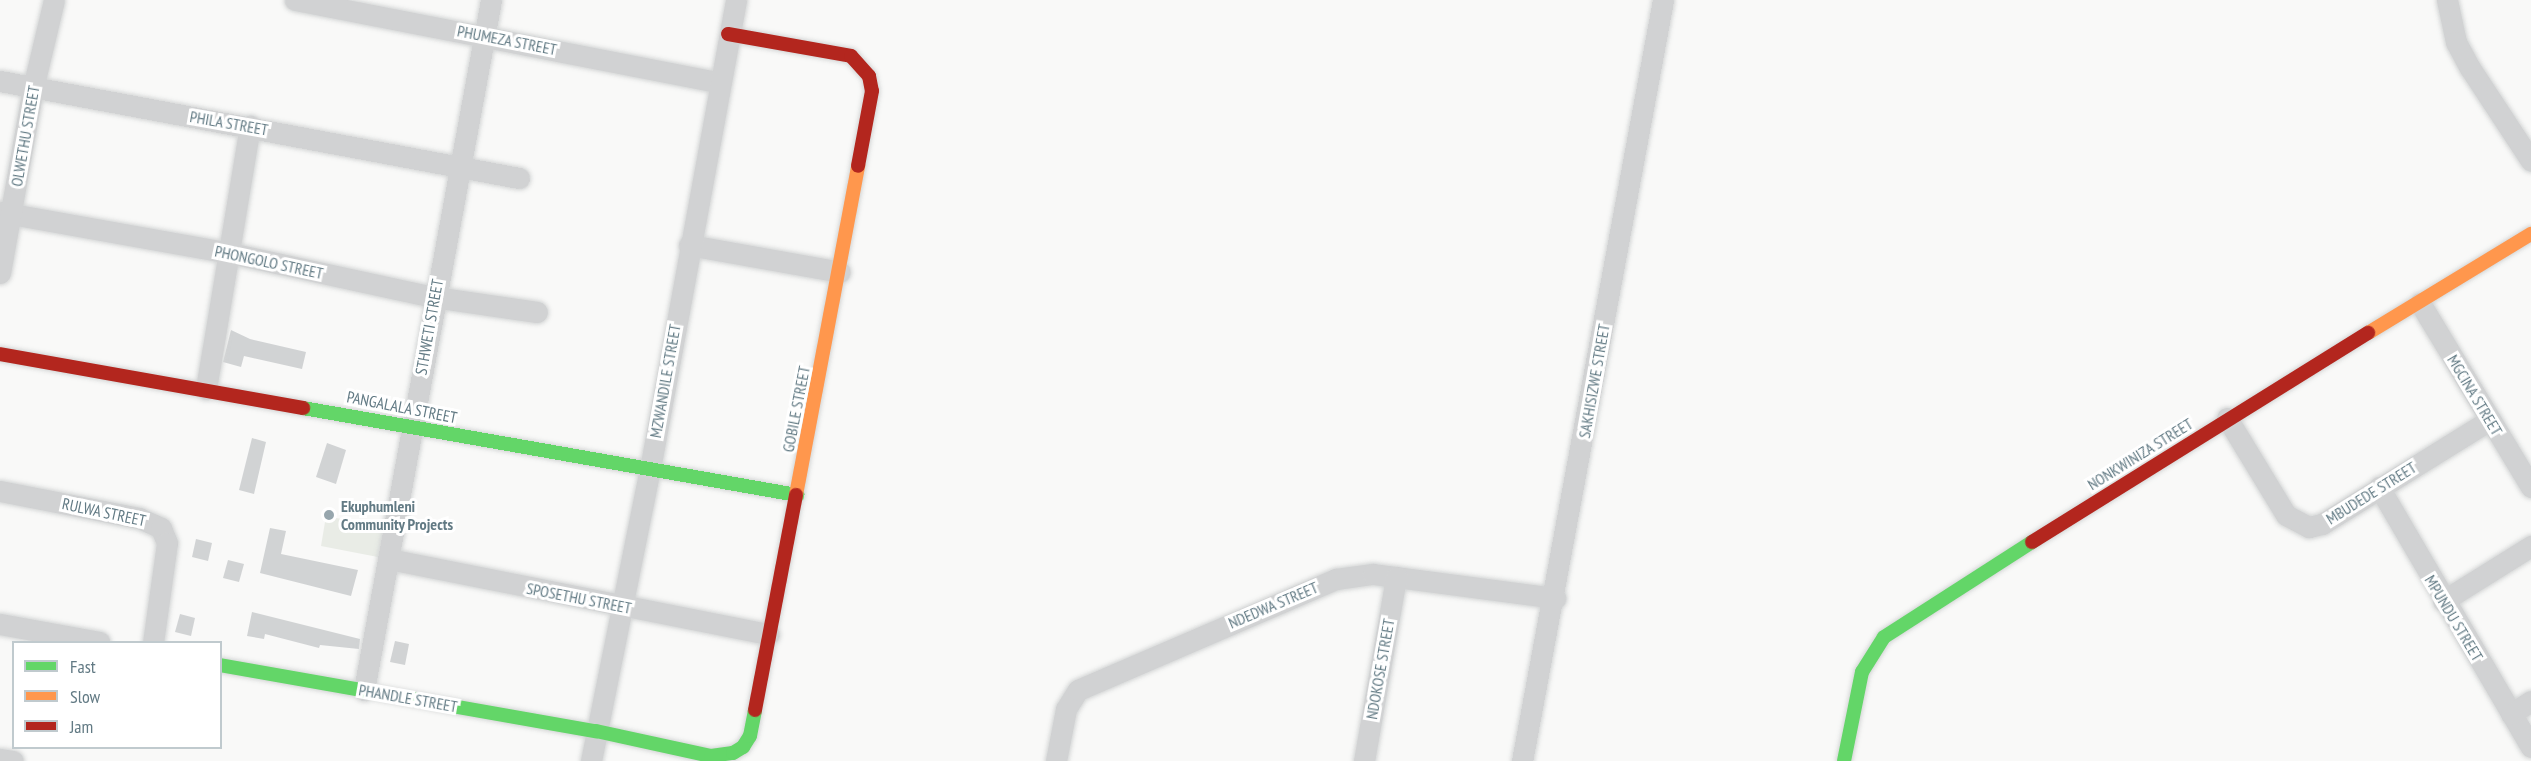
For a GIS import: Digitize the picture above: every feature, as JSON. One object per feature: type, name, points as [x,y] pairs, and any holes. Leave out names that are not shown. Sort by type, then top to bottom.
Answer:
[{"type":"street","name":"OLWETHU STREET","points":[[0,273],[6,212],[54,0]]},
{"type":"street","name":"PHUMEZA STREET","points":[[295,0],[718,82]]},
{"type":"street","name":"STHWETI STREET","points":[[364,690],[458,166],[491,0]]},
{"type":"street","name":"MZWANDILE STREET","points":[[591,761],[650,469],[718,82],[736,0]]},
{"type":"street","name":"SAKHISIZWE STREET","points":[[1521,761],[1555,598],[1663,0]]},
{"type":"street","points":[[2447,0],[2460,50],[2531,161]]},
{"type":"street","name":"GOBILE STREET","points":[[596,731],[711,756],[732,753],[750,736],[840,272],[872,91],[869,76],[851,56],[837,51],[729,34]]},
{"type":"street","name":"PHILA STREET","points":[[0,81],[519,178]]},
{"type":"street","points":[[206,389],[250,126]]},
{"type":"street","name":"PHONGOLO STREET","points":[[6,212],[230,253],[434,297],[537,312]]},
{"type":"street","name":"NONKWINIZA STREET","points":[[1844,761],[1862,672],[1884,637],[2228,418],[2531,234]]},
{"type":"street","points":[[689,245],[840,272]]},
{"type":"street","name":"MGCINA STREET","points":[[2420,303],[2531,487]]},
{"type":"street","name":"PANGALALA STREET","points":[[0,354],[412,424],[522,449],[797,495]]},
{"type":"street","name":"MBUDEDE STREET","points":[[2228,418],[2286,515],[2297,524],[2309,527],[2322,524],[2490,420]]},
{"type":"street","name":"MPUNDU STREET","points":[[2379,488],[2443,601],[2531,747]]},
{"type":"street","name":"RULWA STREET","points":[[0,491],[139,518],[161,528],[167,543],[153,641]]},
{"type":"street","points":[[2443,601],[2531,546]]},
{"type":"street","name":"SPOSETHU STREET","points":[[389,559],[622,607],[769,634]]},
{"type":"street","name":"NDEDWA STREET","points":[[1056,761],[1066,709],[1077,690],[1336,579],[1360,574],[1396,577],[1555,598]]},
{"type":"street","name":"NDOKOSE STREET","points":[[1364,761],[1396,577]]},
{"type":"street","points":[[0,624],[94,641]]},
{"type":"street","name":"PHANDLE STREET","points":[[222,665],[596,731]]},
{"type":"street","points":[[2511,714],[2531,701]]},
{"type":"street","points":[[0,759],[13,761]]},
{"type":"shaded area","points":[[326,516],[388,528],[383,558],[321,546]]},
{"type":"building","points":[[231,330],[250,339],[306,352],[302,369],[244,356],[241,367],[223,362]]},
{"type":"building","points":[[252,438],[266,442],[254,494],[239,490]]},
{"type":"building","points":[[327,443],[346,450],[336,484],[316,477]]},
{"type":"building","points":[[270,528],[286,531],[281,554],[358,570],[351,596],[260,573]]},
{"type":"building","points":[[196,539],[212,543],[208,561],[192,557]]},
{"type":"building","points":[[228,560],[244,564],[239,582],[223,578]]},
{"type":"building","points":[[252,612],[360,639],[359,649],[320,645],[319,648],[265,634],[264,639],[247,636]]},
{"type":"building","points":[[180,614],[195,618],[191,636],[175,632]]},
{"type":"building","points":[[395,641],[409,644],[405,665],[390,662]]},
{"type":"traffic: fast","points":[[303,408],[797,495]]},
{"type":"traffic: fast","points":[[1844,761],[1862,672],[1884,637],[2032,542]]},
{"type":"traffic: fast","points":[[222,665],[596,731],[711,756],[733,753],[743,747],[750,736],[755,710]]},
{"type":"traffic: slow","points":[[796,495],[858,166]]},
{"type":"traffic: slow","points":[[2368,333],[2531,234]]},
{"type":"traffic: jam","points":[[728,34],[851,56],[869,76],[872,91],[858,166]]},
{"type":"traffic: jam","points":[[2032,542],[2368,333]]},
{"type":"traffic: jam","points":[[0,354],[303,408]]},
{"type":"traffic: jam","points":[[755,710],[796,495]]},
{"type":"place","name":"Ekuphumleni Community Projects","points":[[329,515]]}]
